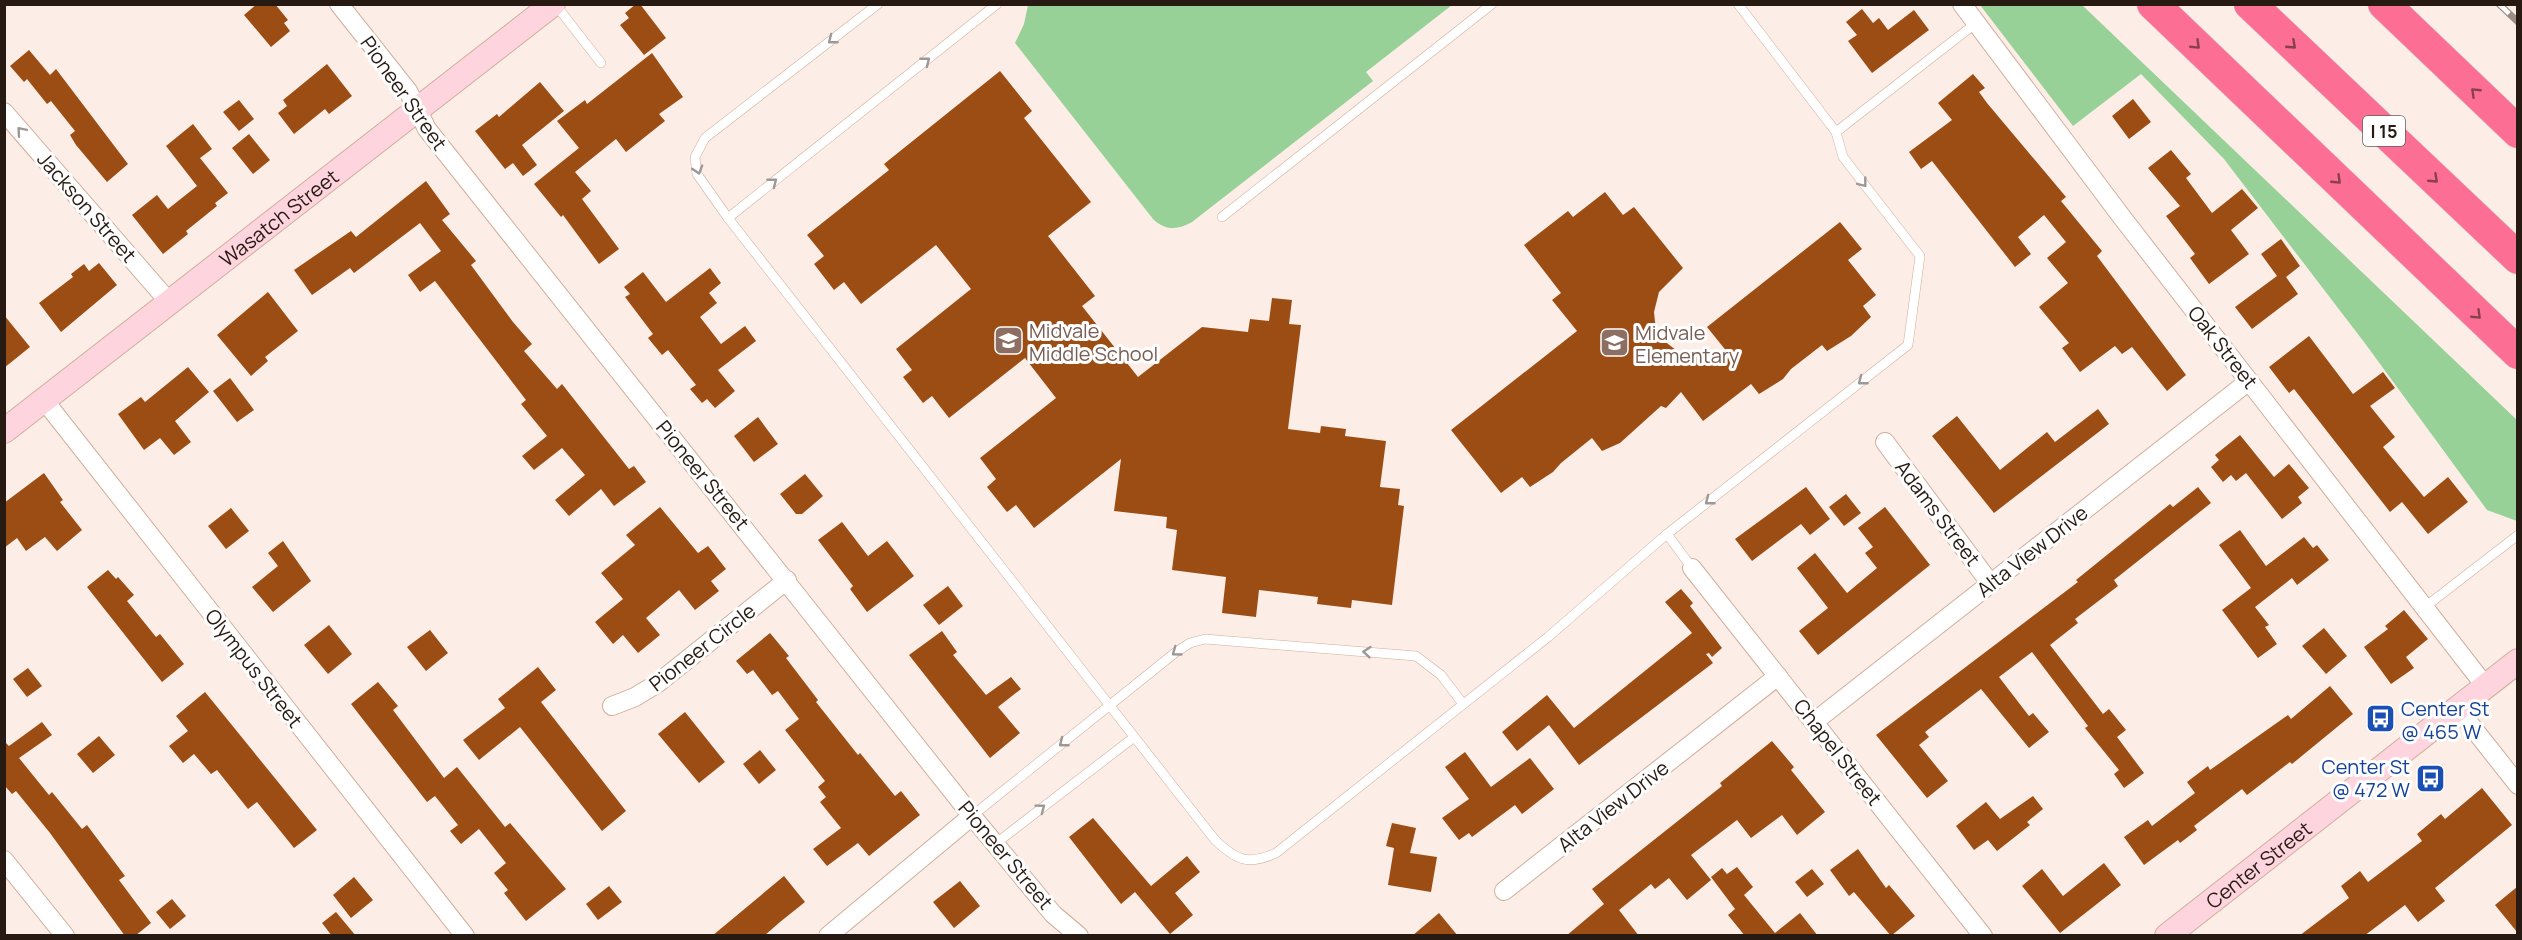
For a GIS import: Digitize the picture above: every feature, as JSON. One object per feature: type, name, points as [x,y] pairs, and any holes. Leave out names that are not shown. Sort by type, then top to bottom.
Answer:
[{"type":"highway","points":[[2153,4],[2517,353]]},
{"type":"highway","name":"I 15","points":[[2250,4],[2517,258]]},
{"type":"highway","points":[[2384,4],[2517,132]]},
{"type":"street","name":"Pioneer Street","points":[[339,4],[408,91],[427,129],[972,816],[1053,914],[1079,936]]},
{"type":"street","name":"Wasatch Street","points":[[4,431],[554,4]]},
{"type":"street","name":"Oak Street","points":[[1962,4],[2121,216],[2486,687]]},
{"type":"street","name":"Jackson Street","points":[[4,112],[170,303]]},
{"type":"street","name":"Alta View Drive","points":[[1814,722],[2249,381]]},
{"type":"street","name":"Olympus Street","points":[[44,400],[465,936]]},
{"type":"street","name":"Adams Street","points":[[1885,442],[1990,583]]},
{"type":"street","name":"Chapel Street","points":[[1692,568],[1983,936]]},
{"type":"street","name":"Pioneer Circle","points":[[612,705],[635,697],[658,683],[787,580]]},
{"type":"street","name":"Center Street","points":[[2167,936],[2517,661]]},
{"type":"street","name":"Alta View Drive","points":[[1504,891],[1778,676]]},
{"type":"street","points":[[2458,709],[2517,785]]},
{"type":"street","points":[[828,936],[972,816]]},
{"type":"street","points":[[4,860],[65,936]]},
{"type":"lane","points":[[554,4],[601,63]]},
{"type":"lane","points":[[878,4],[705,138],[694,157],[697,174],[728,218],[1133,738],[1215,840],[1227,852],[1243,860],[1260,860],[1276,853],[1548,637],[1666,534],[1908,345],[1920,256],[1843,157],[1836,132],[1738,4]]},
{"type":"lane","points":[[728,218],[997,4]]},
{"type":"lane","points":[[1222,217],[1492,4]]},
{"type":"lane","points":[[1836,132],[1976,23]]},
{"type":"lane","points":[[1666,534],[1692,568]]},
{"type":"lane","points":[[2425,608],[2517,535]]},
{"type":"lane","points":[[972,816],[1176,652],[1190,643],[1205,639],[1416,656],[1441,675],[1463,704]]},
{"type":"lane","points":[[995,844],[1133,738]]},
{"type":"green space","points":[[1028,4],[1452,5],[1366,72],[1373,81],[1192,222],[1182,227],[1172,228],[1162,226],[1153,219],[1015,43],[1024,24]]},
{"type":"green space","points":[[1980,5],[2082,5],[2517,420],[2517,521],[2487,510],[2364,342],[2224,159],[2141,74],[2073,126]]},
{"type":"building","points":[[257,4],[275,4],[288,20],[284,23],[290,31],[271,47],[244,15]]},
{"type":"building","points":[[636,4],[640,4],[666,38],[644,55],[620,25],[629,18],[625,13]]},
{"type":"building","points":[[1862,9],[1873,23],[1879,18],[1888,30],[1914,10],[1929,30],[1872,73],[1848,41],[1857,35],[1846,22]]},
{"type":"building","points":[[29,50],[50,75],[56,69],[128,164],[107,182],[76,145],[70,135],[75,131],[51,101],[47,104],[27,79],[24,82],[10,66]]},
{"type":"building","points":[[652,53],[683,97],[659,114],[665,121],[626,152],[616,139],[575,172],[591,191],[582,199],[619,249],[599,264],[563,215],[561,217],[534,184],[579,148],[557,121],[585,100],[587,104]]},
{"type":"building","points":[[327,64],[352,96],[329,114],[325,109],[294,134],[278,113],[287,106],[283,100]]},
{"type":"building","name":"Midvale Middle School","points":[[1000,71],[1032,111],[1024,118],[1091,202],[1048,236],[1095,296],[1082,306],[1138,377],[1202,327],[1248,332],[1250,319],[1269,321],[1272,298],[1292,300],[1289,324],[1301,325],[1288,429],[1320,433],[1321,426],[1346,429],[1345,436],[1386,441],[1380,487],[1400,489],[1398,505],[1404,506],[1392,605],[1352,600],[1351,608],[1317,604],[1318,597],[1259,590],[1256,617],[1222,613],[1226,577],[1172,570],[1177,530],[1166,528],[1167,517],[1114,511],[1121,459],[1034,528],[1016,505],[1007,512],[987,487],[996,479],[980,458],[1056,398],[1025,358],[949,418],[932,396],[923,403],[903,377],[912,370],[896,349],[971,289],[936,245],[861,304],[844,282],[834,290],[814,264],[824,256],[807,235],[889,170],[884,164]]},
{"type":"building","points":[[1973,74],[1985,88],[1979,92],[2066,197],[2061,201],[2102,251],[2097,256],[2186,375],[2167,391],[2132,347],[2122,354],[2115,346],[2080,372],[2062,348],[2069,343],[2039,307],[2068,283],[2047,258],[2066,242],[2044,215],[2018,237],[2031,254],[2015,267],[1932,161],[1921,169],[1909,152],[1952,120],[1938,103]]},
{"type":"building","points":[[540,82],[564,111],[522,145],[537,165],[523,176],[513,163],[505,169],[475,131],[497,114],[499,117]]},
{"type":"building","points":[[2133,99],[2151,122],[2129,139],[2112,116]]},
{"type":"building","points":[[239,100],[254,119],[239,131],[223,112]]},
{"type":"building","points":[[193,124],[212,149],[200,158],[228,193],[215,203],[217,206],[186,231],[188,234],[163,254],[132,215],[157,195],[168,209],[197,186],[166,146]]},
{"type":"building","points":[[249,134],[270,160],[253,174],[232,148]]},
{"type":"building","points":[[2171,150],[2191,174],[2186,178],[2212,213],[2242,189],[2258,208],[2231,230],[2249,254],[2209,284],[2190,258],[2195,254],[2166,216],[2180,206],[2148,168]]},
{"type":"building","points":[[426,181],[450,214],[442,220],[476,261],[471,265],[532,344],[524,351],[557,389],[562,384],[629,469],[634,466],[646,482],[614,506],[601,489],[569,516],[555,500],[585,475],[562,448],[534,470],[522,456],[547,436],[521,404],[526,400],[435,281],[420,292],[408,275],[441,251],[420,223],[354,273],[350,268],[312,295],[294,270],[351,231],[356,237]]},
{"type":"building","name":"Midvale Elementary","points":[[1605,192],[1623,215],[1634,207],[1683,268],[1659,292],[1654,312],[1655,322],[1663,340],[1681,354],[1692,357],[1732,358],[1707,327],[1840,222],[1862,249],[1848,260],[1876,295],[1863,306],[1871,317],[1851,336],[1827,351],[1822,345],[1791,369],[1783,379],[1759,394],[1751,384],[1703,421],[1681,392],[1666,408],[1661,406],[1620,443],[1602,451],[1592,438],[1553,472],[1530,487],[1522,477],[1501,493],[1451,430],[1577,331],[1552,300],[1561,293],[1524,245],[1568,211],[1573,217]]},
{"type":"building","points":[[2281,239],[2300,266],[2286,277],[2298,294],[2252,329],[2235,307],[2277,276],[2261,254]]},
{"type":"building","points":[[99,263],[117,285],[61,332],[39,303],[73,277],[71,274],[84,264],[89,271]]},
{"type":"building","points":[[710,268],[721,283],[709,293],[717,303],[700,317],[721,344],[745,326],[756,341],[718,370],[735,391],[715,408],[707,399],[702,403],[690,389],[696,385],[668,350],[662,355],[648,338],[653,334],[625,297],[630,294],[624,287],[643,272],[666,302]]},
{"type":"building","points":[[268,292],[298,331],[265,357],[268,361],[251,376],[217,335]]},
{"type":"building","points":[[4,315],[30,347],[4,368]]},
{"type":"building","points":[[2309,336],[2353,394],[2383,372],[2395,388],[2370,406],[2395,437],[2383,447],[2424,497],[2448,477],[2468,502],[2428,534],[2402,502],[2390,512],[2294,389],[2289,393],[2269,367]]},
{"type":"building","points":[[188,367],[209,392],[175,421],[191,442],[174,455],[160,438],[144,450],[118,414],[141,397],[145,402]]},
{"type":"building","points":[[230,378],[254,410],[237,422],[213,391]]},
{"type":"building","points":[[2098,409],[2109,424],[1994,513],[1932,436],[1957,416],[2000,470],[2047,432],[2055,442]]},
{"type":"building","points":[[758,417],[778,444],[754,462],[734,436]]},
{"type":"building","points":[[2240,435],[2274,477],[2289,464],[2309,488],[2298,497],[2302,503],[2282,519],[2246,473],[2236,481],[2231,475],[2223,482],[2211,467],[2219,460],[2215,455]]},
{"type":"building","points":[[44,473],[63,500],[60,502],[82,530],[57,551],[45,537],[26,551],[17,538],[4,548],[4,503]]},
{"type":"building","points":[[805,474],[823,496],[802,514],[796,514],[780,494]]},
{"type":"building","points":[[1806,487],[1830,519],[1810,535],[1801,524],[1752,561],[1735,539]]},
{"type":"building","points":[[2198,487],[2211,503],[2114,580],[2118,586],[2075,619],[2078,623],[2050,645],[2103,714],[2109,709],[2126,730],[2117,737],[2144,773],[2124,788],[2114,774],[2119,770],[2085,728],[2088,726],[2032,652],[1999,677],[2029,716],[2033,713],[2049,732],[2029,748],[1981,689],[1925,732],[1929,737],[1919,745],[1948,781],[1927,798],[1876,735],[2078,582],[2076,580],[2170,504],[2173,507]]},
{"type":"building","points":[[1846,494],[1861,513],[1844,526],[1829,507]]},
{"type":"building","points":[[660,507],[698,553],[708,546],[726,569],[711,581],[719,591],[695,610],[679,590],[646,618],[660,635],[638,653],[623,635],[613,644],[595,622],[623,599],[601,573],[635,545],[626,535]]},
{"type":"building","points":[[1885,507],[1930,565],[1818,655],[1799,631],[1828,608],[1797,568],[1815,553],[1847,593],[1877,568],[1865,553],[1873,547],[1858,528]]},
{"type":"building","points":[[231,508],[249,531],[226,549],[208,526]]},
{"type":"building","points":[[842,522],[868,556],[887,541],[914,576],[867,612],[850,589],[853,586],[818,540]]},
{"type":"building","points":[[2240,530],[2266,566],[2304,537],[2313,548],[2317,545],[2329,560],[2297,585],[2292,578],[2255,607],[2269,625],[2265,627],[2277,644],[2258,658],[2222,610],[2251,588],[2219,545]]},
{"type":"building","points":[[283,541],[311,581],[273,612],[252,587],[278,566],[268,553]]},
{"type":"building","points":[[108,570],[116,579],[118,577],[134,595],[127,601],[156,637],[160,634],[184,664],[162,682],[87,587]]},
{"type":"building","points":[[948,586],[963,606],[939,625],[923,605]]},
{"type":"building","points":[[1681,589],[1693,603],[1690,606],[1722,648],[1712,657],[1709,653],[1706,654],[1713,663],[1579,765],[1549,725],[1517,751],[1502,732],[1547,695],[1574,728],[1692,633],[1665,602]]},
{"type":"building","points":[[2404,610],[2428,639],[2406,657],[2414,668],[2391,684],[2364,647],[2388,629],[2385,626]]},
{"type":"building","points":[[329,625],[352,654],[328,674],[304,645]]},
{"type":"building","points":[[2324,628],[2347,656],[2326,674],[2302,646]]},
{"type":"building","points":[[430,630],[448,653],[426,671],[407,647]]},
{"type":"building","points":[[942,631],[957,652],[953,655],[986,695],[1011,677],[1021,689],[998,707],[1020,733],[990,758],[909,655]]},
{"type":"building","points":[[770,633],[789,656],[786,658],[818,700],[816,702],[858,755],[860,753],[895,796],[901,791],[920,815],[869,856],[858,843],[827,866],[813,849],[841,828],[820,802],[826,797],[818,787],[825,781],[785,730],[799,719],[778,691],[772,695],[753,670],[747,674],[736,661]]},
{"type":"building","points":[[538,667],[556,690],[541,702],[626,811],[602,831],[520,727],[479,760],[463,740],[505,708],[498,699]]},
{"type":"building","points":[[28,668],[42,686],[27,697],[13,679]]},
{"type":"building","points":[[378,682],[398,706],[393,710],[444,778],[457,767],[505,827],[510,823],[566,889],[526,921],[504,893],[508,890],[494,873],[506,863],[479,829],[461,844],[450,831],[458,825],[435,796],[427,802],[351,704]]},
{"type":"building","points":[[2330,686],[2353,714],[2292,764],[2290,762],[2247,795],[2242,789],[2194,826],[2197,830],[2180,843],[2178,840],[2144,865],[2124,837],[2148,820],[2152,826],[2195,793],[2187,782],[2208,766],[2210,770],[2288,715],[2291,719]]},
{"type":"building","points":[[205,692],[317,830],[294,848],[257,802],[248,809],[217,770],[211,774],[194,754],[183,763],[169,746],[188,731],[176,716]]},
{"type":"building","points":[[685,712],[725,762],[699,783],[658,734]]},
{"type":"building","points":[[42,722],[52,735],[19,758],[49,795],[52,792],[82,829],[87,825],[125,876],[119,880],[151,923],[135,936],[125,936],[50,833],[16,791],[12,794],[4,785],[4,741],[9,746]]},
{"type":"building","points":[[99,736],[115,755],[93,773],[77,754]]},
{"type":"building","points":[[1772,741],[1794,767],[1791,770],[1825,812],[1797,835],[1782,815],[1751,838],[1737,820],[1691,855],[1711,880],[1687,900],[1669,878],[1655,889],[1651,884],[1619,910],[1639,936],[1566,936],[1604,904],[1592,889],[1722,786],[1720,783]]},
{"type":"building","points":[[760,750],[776,770],[759,784],[743,764]]},
{"type":"building","points":[[1465,752],[1491,787],[1530,758],[1554,789],[1522,814],[1515,805],[1472,837],[1469,833],[1459,840],[1442,818],[1469,799],[1445,767]]},
{"type":"building","points":[[2482,788],[2512,825],[2435,888],[2445,901],[2418,922],[2405,905],[2364,936],[2299,936],[2349,898],[2341,886],[2360,871],[2368,882],[2422,841],[2417,834],[2441,814],[2445,819]]},
{"type":"building","points":[[2033,796],[2043,809],[2027,822],[2030,825],[1997,851],[1988,840],[1974,850],[1956,826],[1986,802],[2000,819]]},
{"type":"building","points":[[1093,818],[1151,886],[1187,856],[1200,872],[1175,893],[1193,915],[1170,934],[1135,892],[1121,904],[1069,837]]},
{"type":"building","points":[[1392,823],[1416,828],[1410,853],[1437,857],[1431,892],[1388,885],[1394,848],[1386,846]]},
{"type":"building","points":[[1858,849],[1886,888],[1889,885],[1915,916],[1891,936],[1854,892],[1849,896],[1830,870]]},
{"type":"building","points":[[2104,863],[2121,885],[2060,933],[2022,886],[2042,869],[2063,896]]},
{"type":"building","points":[[1737,867],[1753,887],[1744,895],[1775,933],[1800,913],[1818,936],[1745,936],[1728,915],[1735,909],[1711,877],[1722,868],[1727,874]]},
{"type":"building","points":[[1812,869],[1824,884],[1807,897],[1795,882]]},
{"type":"building","points":[[784,876],[805,902],[764,936],[712,936]]},
{"type":"building","points":[[354,877],[373,900],[351,918],[333,895]]},
{"type":"building","points":[[960,881],[980,906],[954,928],[933,902]]},
{"type":"building","points":[[609,886],[622,902],[598,920],[586,904]]},
{"type":"building","points":[[2517,887],[2517,932],[2495,905]]},
{"type":"building","points":[[172,899],[186,916],[170,929],[156,912]]},
{"type":"building","points":[[336,912],[356,936],[332,936],[322,923]]},
{"type":"building","points":[[1439,913],[1458,936],[1412,936]]},
{"type":"railway","points":[[2499,4],[2518,22]]},
{"type":"place","name":"Midvale Middle School","points":[[1008,341]]},
{"type":"place","name":"Midvale Elementary","points":[[1614,343]]},
{"type":"place","name":"Center St @ 465 W","points":[[2380,719]]},
{"type":"place","name":"Center St @ 472 W","points":[[2431,778]]}]
